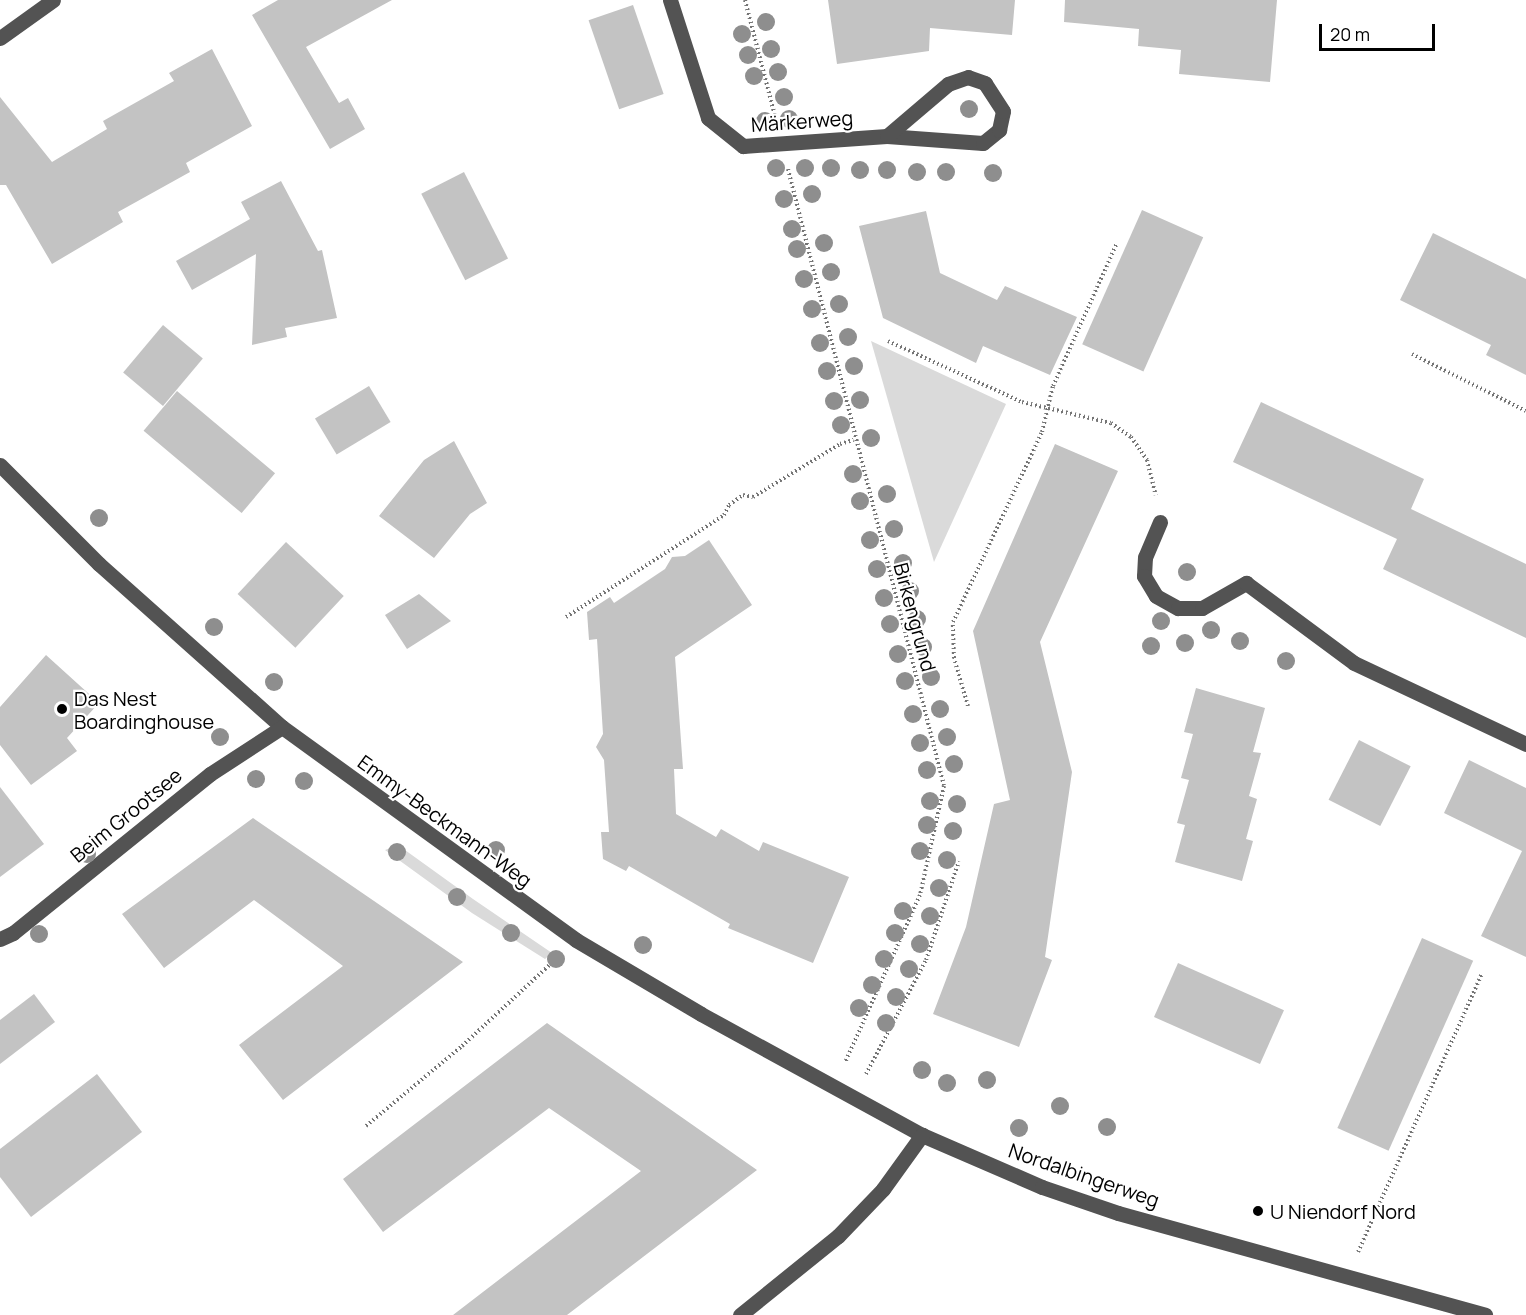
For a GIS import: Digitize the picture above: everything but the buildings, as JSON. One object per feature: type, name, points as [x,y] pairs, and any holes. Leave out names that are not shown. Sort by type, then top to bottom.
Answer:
[{"type":"street","points":[[0,38],[53,0]]},
{"type":"street","name":"Märkerweg","points":[[670,0],[708,118],[743,146],[887,136],[983,142],[999,130],[1003,111],[985,83],[968,77],[948,84],[887,136]]},
{"type":"street","name":"Emmy-Beckmann-Weg","points":[[0,465],[99,564],[282,727],[576,940],[922,1135]]},
{"type":"street","points":[[1160,522],[1145,557],[1144,576],[1156,596],[1179,608],[1202,608],[1246,583],[1354,663],[1526,744]]},
{"type":"street","name":"Beim Grootsee","points":[[0,939],[13,933],[210,774],[282,727]]},
{"type":"street","points":[[740,1315],[838,1236],[883,1189],[922,1135]]},
{"type":"street","name":"Nordalbingerweg","points":[[922,1135],[1042,1187],[1118,1213],[1348,1275],[1485,1315]]},
{"type":"path","name":"Birkengrund","points":[[745,0],[782,143],[853,440],[944,786],[920,895],[865,1023],[832,1086]]},
{"type":"path","points":[[968,706],[954,658],[953,622],[1042,432],[1053,386],[1117,243]]},
{"type":"path","points":[[888,341],[1022,402],[1111,423],[1131,437],[1147,460],[1160,522]]},
{"type":"path","points":[[1412,354],[1526,411]]},
{"type":"path","points":[[566,617],[724,515],[729,504],[743,495],[753,497],[853,440]]},
{"type":"path","points":[[853,1098],[926,960],[958,861]]},
{"type":"path","points":[[366,1126],[462,1046],[576,940]]},
{"type":"path","points":[[1348,1275],[1482,973]]},
{"type":"shaded area","points":[[871,341],[1006,404],[934,562]]},
{"type":"shaded area","points":[[398,845],[552,953],[545,959],[472,913],[385,850]]},
{"type":"place","name":"Das Nest Boardinghouse","points":[[62,709]]},
{"type":"place","name":"U Niendorf Nord","points":[[1258,1211]]}]
